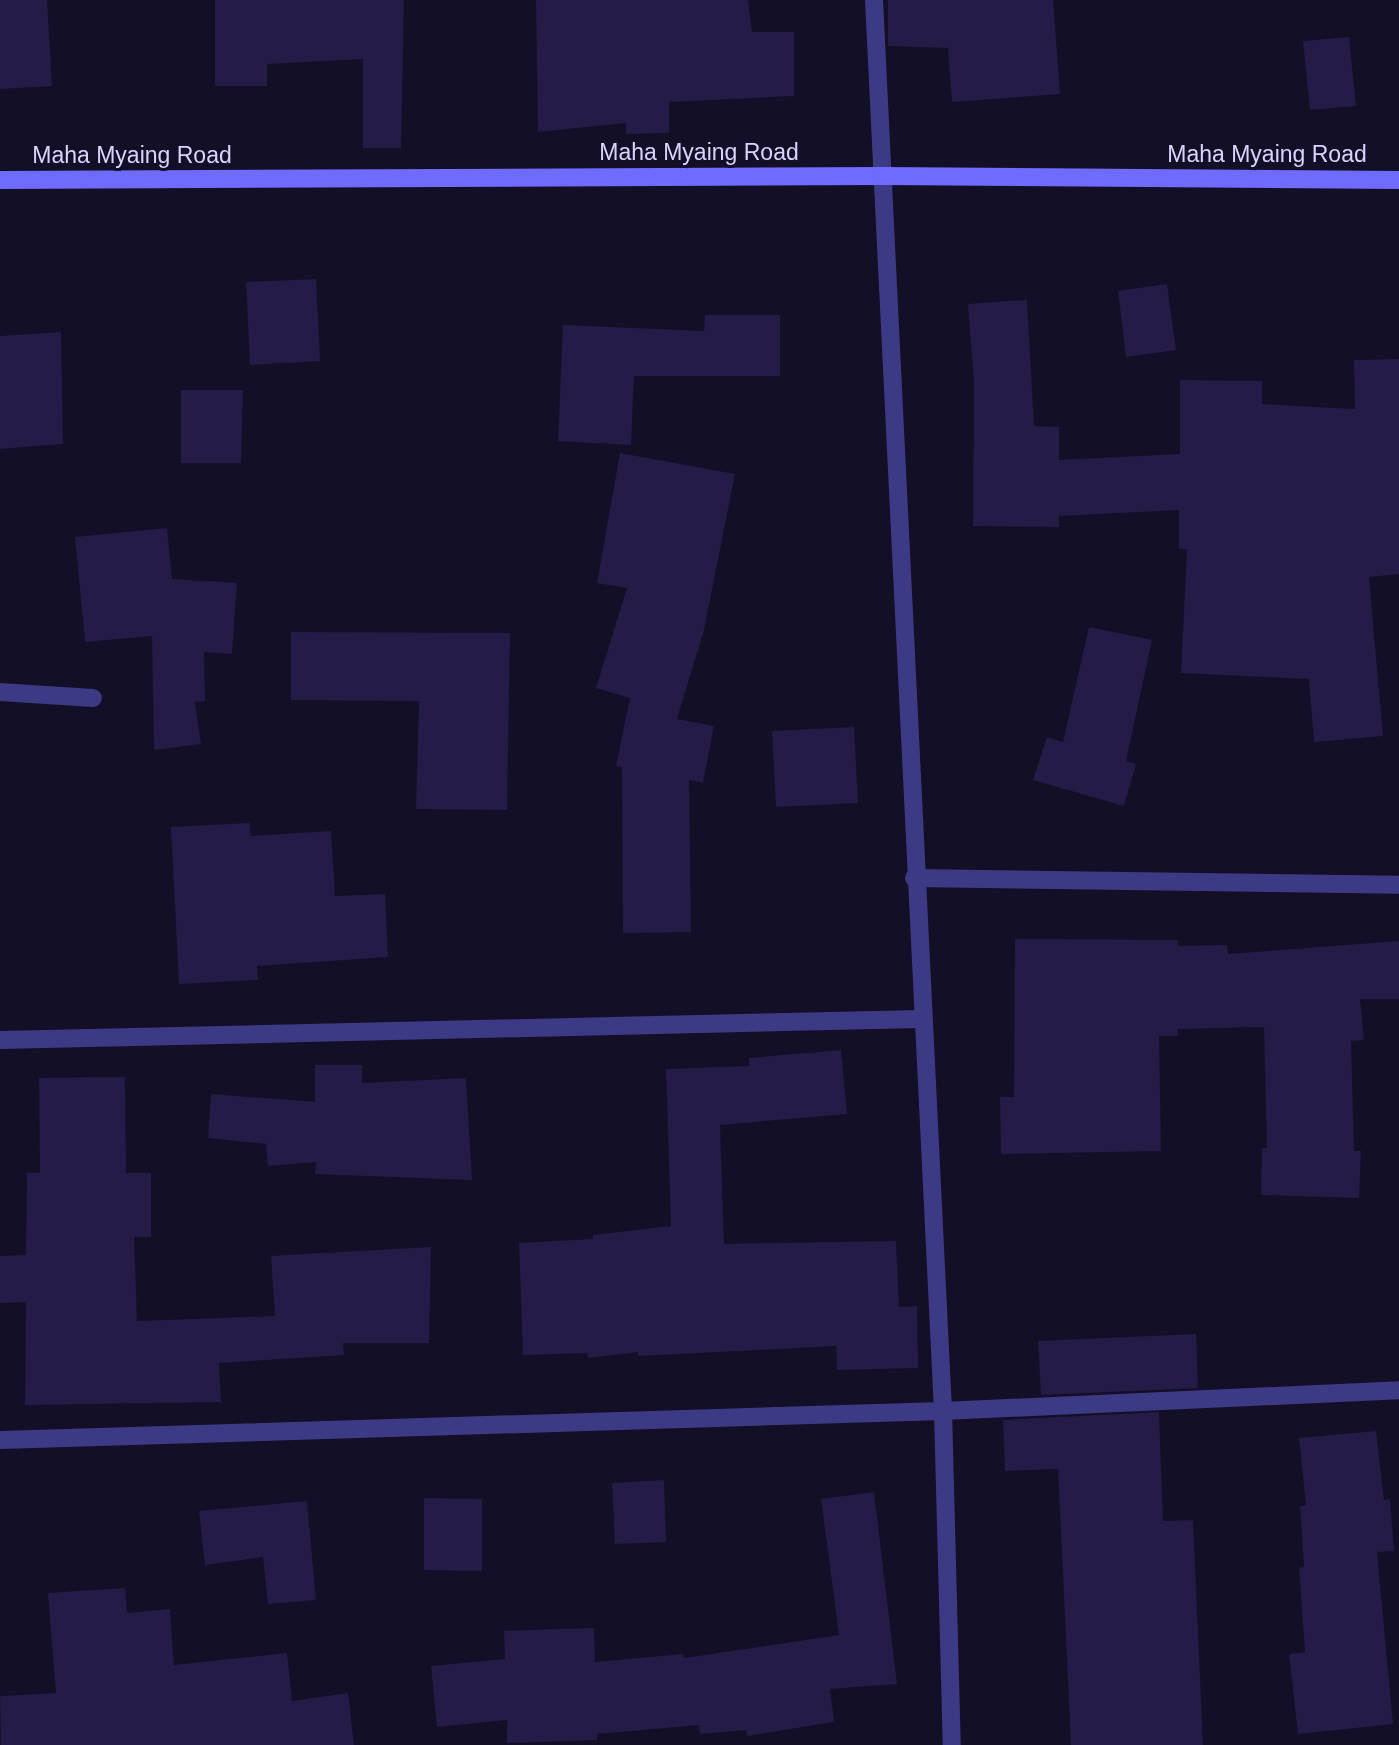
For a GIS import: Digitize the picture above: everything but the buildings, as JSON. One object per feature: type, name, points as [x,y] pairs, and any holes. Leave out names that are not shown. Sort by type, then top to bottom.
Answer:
[{"type":"street","points":[[874,0],[914,878],[943,1411],[952,1745]]},
{"type":"street","name":"Maha Myaing Road","points":[[0,180],[882,176],[1399,180]]},
{"type":"street","points":[[0,692],[93,698]]},
{"type":"street","points":[[914,878],[1399,885]]},
{"type":"street","points":[[0,1040],[921,1019]]},
{"type":"street","points":[[0,1440],[943,1411],[1399,1390]]}]
